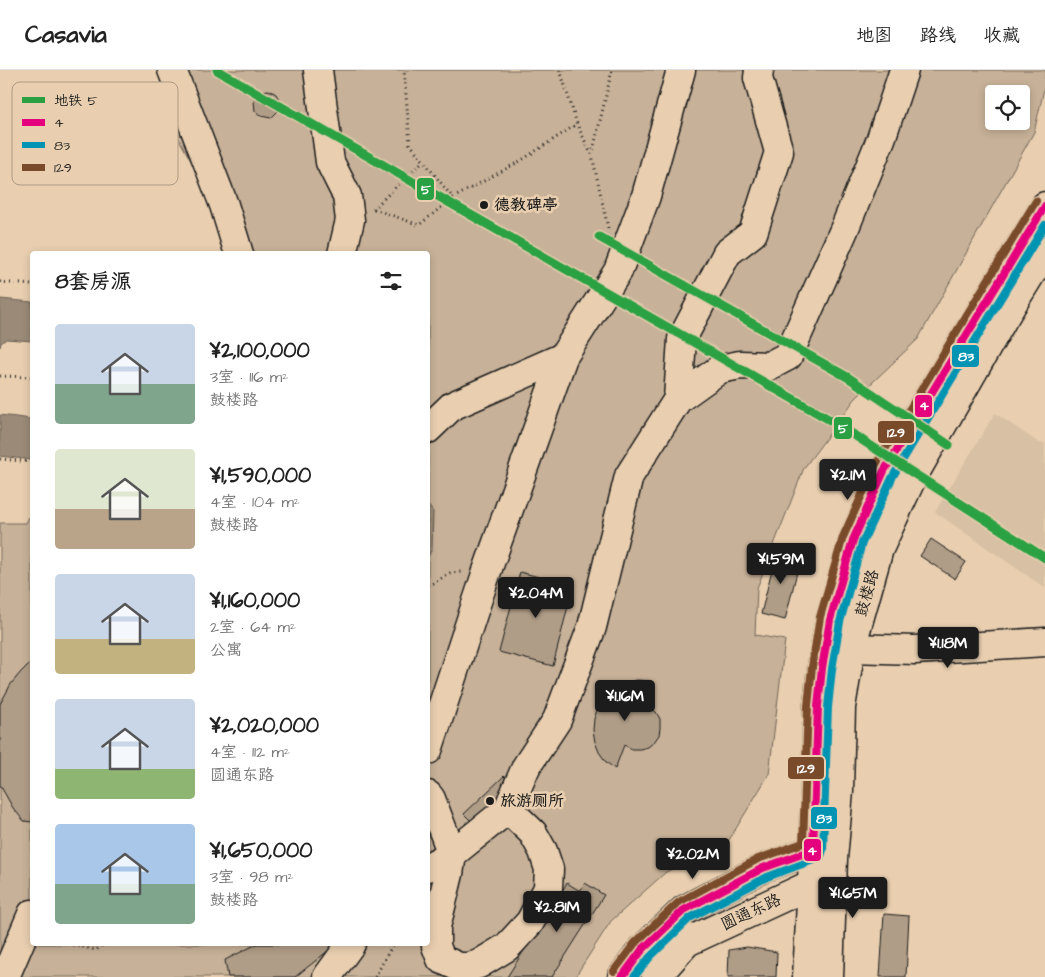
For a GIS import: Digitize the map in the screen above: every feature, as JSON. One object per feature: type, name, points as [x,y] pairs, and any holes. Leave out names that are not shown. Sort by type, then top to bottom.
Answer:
[{"type":"main road","points":[[172,70],[177,82]]},
{"type":"main road","points":[[318,70],[330,162],[347,196],[362,214],[344,251]]},
{"type":"main road","points":[[430,744],[487,571],[563,357],[618,271],[646,196],[681,70]]},
{"type":"main road","points":[[678,398],[682,339],[727,253],[753,233],[779,152],[758,78],[759,70]]},
{"type":"main road","points":[[430,866],[452,854],[508,809],[526,767],[556,720],[592,627],[629,476],[678,398],[720,369],[740,365],[769,366],[788,356],[844,230],[877,148],[904,70]]},
{"type":"main road","points":[[178,86],[224,205],[238,251]]},
{"type":"main road","name":"鼓楼路","points":[[829,977],[818,706],[830,620],[853,540],[884,471],[1045,206]]},
{"type":"main road","name":"鼓楼路","points":[[823,854],[839,791],[841,707],[851,648],[879,549],[911,480],[1002,321],[1045,251]]},
{"type":"main road","points":[[430,427],[452,406],[563,357]]},
{"type":"main road","points":[[851,648],[915,650],[1045,642]]},
{"type":"main road","points":[[430,798],[452,854],[436,927],[436,946],[442,959],[459,967],[469,967],[478,964],[507,947],[530,922],[548,888],[549,869],[543,851],[533,833],[508,809]]},
{"type":"main road","name":"圆通东路","points":[[656,977],[687,942],[812,884],[823,854]]},
{"type":"main road","name":"圆通东路","points":[[622,977],[642,950],[684,910],[763,868],[823,854]]},
{"type":"main road","points":[[807,977],[812,884]]},
{"type":"main road","points":[[5,977],[30,919]]},
{"type":"main road","points":[[327,977],[350,946]]},
{"type":"path","points":[[404,70],[410,144],[453,198]]},
{"type":"path","points":[[560,70],[577,124],[592,154],[609,232]]},
{"type":"path","points":[[592,154],[612,70]]},
{"type":"path","points":[[362,214],[419,225],[453,198],[522,160],[577,124]]},
{"type":"path","points":[[362,214],[423,161]]},
{"type":"path","points":[[0,282],[30,285]]},
{"type":"path","points":[[2,376],[30,377]]},
{"type":"path","points":[[0,459],[30,462]]},
{"type":"path","points":[[430,585],[450,573],[487,571]]},
{"type":"path","points":[[77,946],[96,950],[101,946]]},
{"type":"path","points":[[375,977],[391,946]]},
{"type":"shaded area","points":[[162,70],[1045,70],[1045,85],[1034,132],[918,339],[855,399],[804,468],[757,588],[755,635],[785,640],[769,774],[729,840],[666,872],[611,921],[575,977],[0,977],[0,523],[26,523],[29,517],[30,946],[430,946],[430,251],[241,251],[178,138],[178,82],[165,82]]},
{"type":"shaded area","points":[[0,299],[30,302],[30,341],[6,339],[1,343],[0,347]]},
{"type":"shaded area","points":[[995,413],[1039,443],[1045,443],[1045,588],[935,512]]},
{"type":"shaded area","points":[[0,415],[30,419],[30,460],[0,456]]},
{"type":"shaded area","points":[[430,508],[433,512],[432,549],[430,553]]},
{"type":"building","points":[[269,90],[276,94],[280,101],[278,111],[271,118],[261,116],[255,111],[254,101],[260,91]]},
{"type":"building","points":[[931,539],[966,562],[955,579],[920,556]]},
{"type":"building","points":[[777,549],[801,556],[785,620],[761,614]]},
{"type":"building","points":[[520,572],[573,586],[553,666],[499,652]]},
{"type":"building","points":[[30,663],[30,822],[24,821],[13,808],[0,785],[0,704],[11,684]]},
{"type":"building","points":[[637,680],[650,681],[641,703],[656,712],[660,719],[659,735],[648,747],[632,749],[624,745],[615,769],[606,762],[599,752],[593,730],[594,719],[598,707],[614,688]]},
{"type":"building","name":"旅游厕所","points":[[504,776],[516,789],[476,826],[464,814]]},
{"type":"building","points":[[567,883],[580,891],[585,883],[604,895],[552,977],[507,977]]},
{"type":"building","points":[[884,914],[909,916],[906,977],[880,977]]},
{"type":"building","points":[[253,946],[333,947],[295,977],[228,977],[225,960]]},
{"type":"building","points":[[747,947],[777,952],[776,977],[728,977],[729,950]]},
{"type":"metro line","name":"5","points":[[217,70],[837,424],[1045,558]]},
{"type":"metro line","name":"5","points":[[599,237],[849,378],[949,445]]},
{"type":"transit line","name":"129","points":[[614,971],[635,943],[679,902],[758,859],[803,843],[808,706],[812,667],[820,617],[843,537],[875,466],[1036,201]]},
{"type":"transit line","name":"4","points":[[622,977],[642,950],[684,910],[763,868],[813,850],[818,706],[822,668],[830,620],[853,540],[884,471],[1045,206]]},
{"type":"transit line","name":"83","points":[[634,977],[650,957],[690,918],[767,877],[821,856],[823,850],[828,707],[832,669],[840,622],[862,543],[893,476],[1045,225]]},
{"type":"place","name":"德教碑亭","points":[[484,205]]},
{"type":"place","name":"旅游厕所","points":[[490,801]]}]
